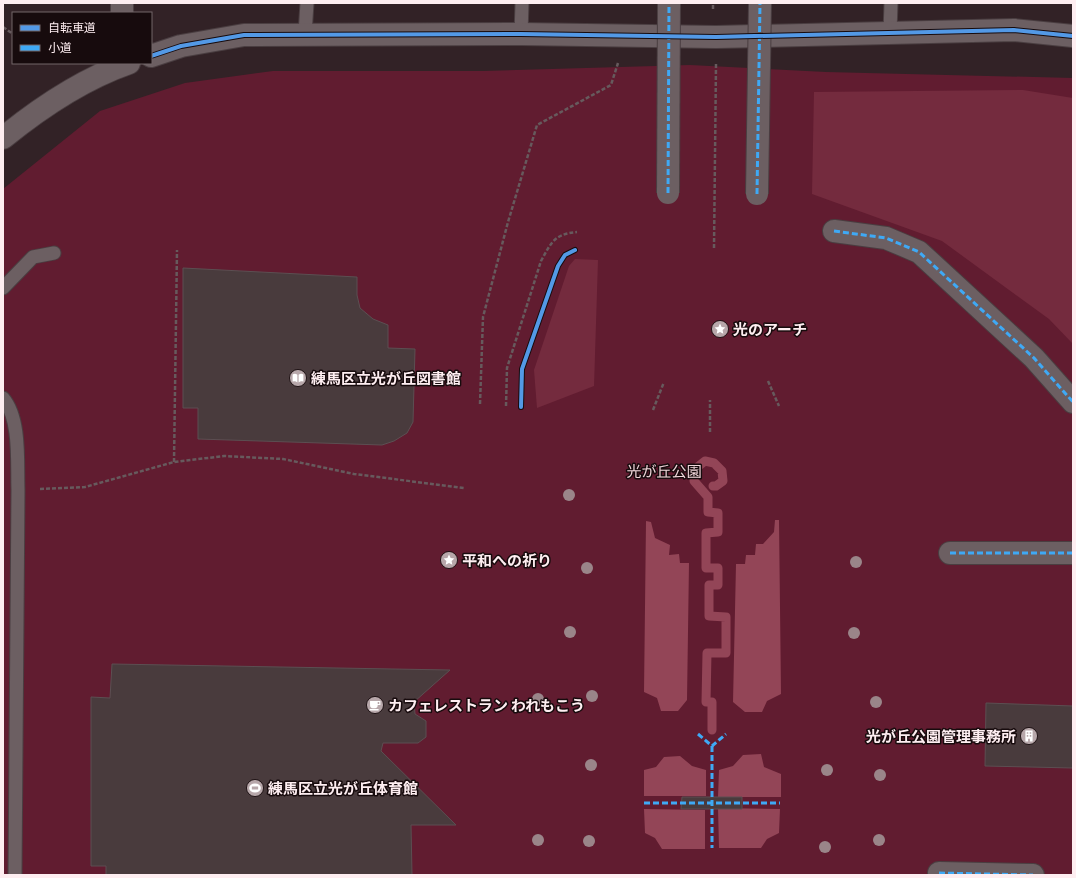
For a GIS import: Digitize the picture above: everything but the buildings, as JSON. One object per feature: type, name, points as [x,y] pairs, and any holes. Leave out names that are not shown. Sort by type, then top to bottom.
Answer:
[{"type":"street","points":[[668,193],[669,3]]},
{"type":"street","points":[[758,194],[760,3]]},
{"type":"street","points":[[152,56],[181,46],[244,35],[521,34],[716,36],[1014,30],[1073,36]]},
{"type":"street","points":[[3,138],[24,120],[74,88],[124,64]]},
{"type":"street","points":[[834,231],[886,238],[919,252],[1034,358],[1073,402]]},
{"type":"street","points":[[950,553],[1073,553]]},
{"type":"street","points":[[939,873],[1033,875]]},
{"type":"lane","points":[[305,34],[307,3]]},
{"type":"lane","points":[[521,34],[522,3]]},
{"type":"lane","points":[[890,32],[891,3]]},
{"type":"lane","points":[[3,288],[33,257],[54,253]]},
{"type":"lane","points":[[3,398],[16,427],[18,490],[15,875]]},
{"type":"path","points":[[3,27],[12,33]]},
{"type":"path","points":[[480,404],[483,317],[508,222],[537,125],[611,85],[626,36]]},
{"type":"path","points":[[714,248],[716,36]]},
{"type":"path","points":[[506,406],[508,368],[541,262],[549,246],[563,234],[576,232]]},
{"type":"path","points":[[174,462],[177,250]]},
{"type":"path","points":[[768,381],[779,406]]},
{"type":"path","points":[[653,410],[664,382]]},
{"type":"path","points":[[710,400],[710,432]]},
{"type":"path","points":[[18,490],[85,487],[174,462],[224,456],[283,459],[354,474],[464,488]]},
{"type":"green space","name":"光が丘公園","points":[[690,65],[826,72],[1073,78],[1073,875],[3,875],[3,189],[100,111],[185,83],[273,71],[483,71]]},
{"type":"shaded area","points":[[1023,90],[1073,98],[1073,344],[1049,319],[942,241],[812,194],[814,92]]},
{"type":"shaded area","points":[[575,259],[598,260],[594,386],[537,408],[534,370],[569,266]]},
{"type":"shaded area","points":[[775,520],[779,520],[781,694],[767,701],[762,712],[745,712],[733,702],[736,564],[745,564],[746,555],[755,555],[756,544],[763,544],[774,532]]},
{"type":"shaded area","points":[[646,521],[651,522],[655,538],[670,545],[669,555],[679,554],[680,563],[689,563],[687,700],[678,711],[661,711],[657,698],[644,692]]},
{"type":"shaded area","points":[[761,754],[764,767],[781,774],[781,797],[718,797],[719,770],[733,766],[743,755]]},
{"type":"shaded area","points":[[680,756],[692,766],[706,770],[706,796],[644,796],[644,770],[656,767],[664,757]]},
{"type":"shaded area","points":[[718,808],[780,809],[779,833],[767,839],[761,848],[719,848]]},
{"type":"shaded area","points":[[644,809],[705,810],[705,849],[662,849],[655,838],[645,833]]},
{"type":"waterway","points":[[712,730],[712,702],[706,702],[707,653],[726,653],[726,617],[709,616],[709,585],[718,585],[718,568],[706,568],[706,533],[718,532],[718,513],[708,512],[708,497],[694,481],[695,469],[705,461],[714,463],[722,471],[723,481],[716,486],[713,486]]},
{"type":"marked path","points":[[668,193],[669,3]]},
{"type":"marked path","points":[[757,194],[760,3]]},
{"type":"marked path","points":[[834,231],[886,238],[919,252],[1034,358],[1073,402]]},
{"type":"marked path","points":[[950,553],[1073,553]]},
{"type":"marked path","points":[[698,734],[712,746],[726,734]]},
{"type":"marked path","points":[[712,746],[712,848]]},
{"type":"marked path","points":[[644,803],[780,803]]},
{"type":"marked path","points":[[939,873],[1033,875]]},
{"type":"cycle path","points":[[152,56],[181,46],[244,35],[521,34],[716,37],[1014,30],[1073,36]]},
{"type":"cycle path","points":[[521,407],[522,369],[558,266],[565,255],[575,250]]},
{"type":"place","name":"光のアーチ","points":[[720,329]]},
{"type":"place","name":"練馬区立光が丘図書館","points":[[298,378]]},
{"type":"place","name":"平和への祈り","points":[[449,560]]},
{"type":"place","name":"カフェレストラン われもこう","points":[[375,705]]},
{"type":"place","name":"光が丘公園管理事務所","points":[[1029,736]]},
{"type":"place","name":"練馬区立光が丘体育館","points":[[255,788]]}]
